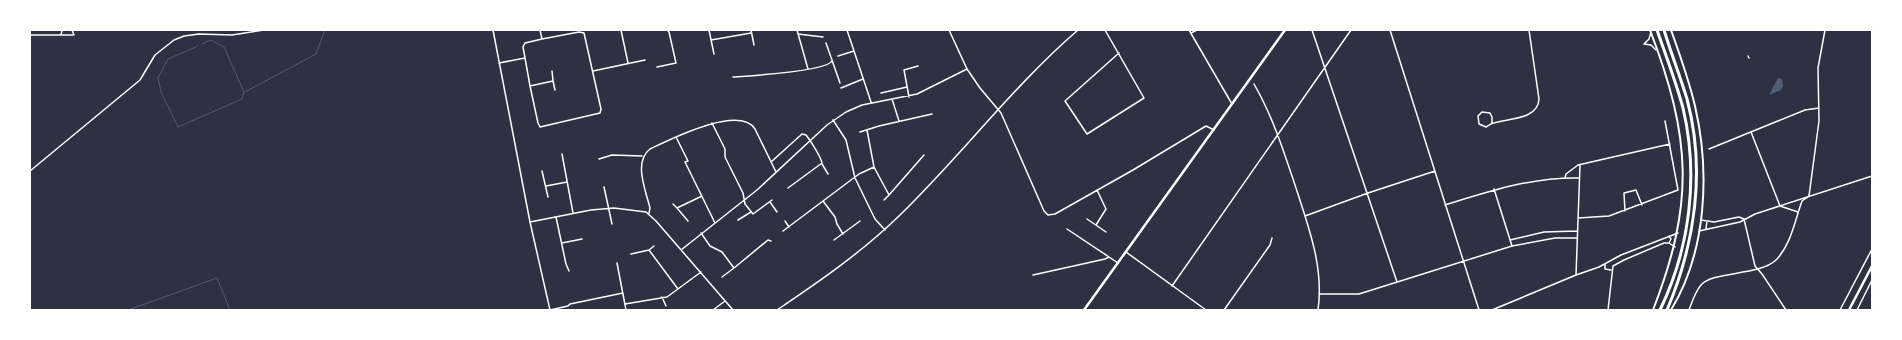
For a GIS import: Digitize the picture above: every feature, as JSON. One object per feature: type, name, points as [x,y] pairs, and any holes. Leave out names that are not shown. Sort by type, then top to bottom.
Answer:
[{"type":"highway","points":[[1657,30],[1682,108],[1688,140],[1690,172],[1689,206],[1685,237],[1674,276],[1660,310]]},
{"type":"highway","points":[[1664,30],[1687,100],[1693,130],[1696,175],[1695,208],[1688,248],[1679,280],[1667,310]]},
{"type":"main road","points":[[1084,310],[1285,30]]},
{"type":"main road","points":[[1849,310],[1872,266]]},
{"type":"street","points":[[61,35],[62,30]]},
{"type":"street","points":[[30,35],[74,35],[72,30]]},
{"type":"street","points":[[30,171],[140,80],[155,56],[174,40],[184,36],[198,34],[235,35],[264,30]]},
{"type":"street","points":[[493,30],[530,222],[550,310],[568,306],[570,304],[623,294]]},
{"type":"street","points":[[540,30],[542,39]]},
{"type":"street","points":[[621,30],[628,63]]},
{"type":"street","points":[[657,67],[676,63],[669,32],[666,30]]},
{"type":"street","points":[[709,30],[714,54]]},
{"type":"street","points":[[797,30],[808,69]]},
{"type":"street","points":[[847,30],[871,102]]},
{"type":"street","points":[[949,30],[967,69],[980,88],[998,108],[1044,211],[1048,215],[1055,214],[1206,126],[1214,130]]},
{"type":"street","points":[[777,310],[843,265],[885,230],[913,202],[998,108],[1078,30]]},
{"type":"street","points":[[1106,30],[1144,98],[1087,134],[1065,101],[1119,54]]},
{"type":"street","points":[[1189,30],[1232,104]]},
{"type":"street","points":[[1191,33],[1197,30]]},
{"type":"street","points":[[1312,30],[1368,193],[1396,282]]},
{"type":"street","points":[[1172,286],[1351,30]]},
{"type":"street","points":[[1390,30],[1479,310]]},
{"type":"street","points":[[1492,123],[1492,116],[1490,113],[1482,112],[1478,116],[1478,122],[1482,126],[1486,127],[1492,123],[1498,123],[1529,114],[1534,111],[1538,105],[1539,99],[1529,30]]},
{"type":"street","points":[[1671,30],[1693,96],[1702,152],[1703,180],[1700,220],[1690,270],[1671,310]]},
{"type":"street","points":[[1689,310],[1697,290],[1705,282],[1758,269],[1771,263],[1781,254],[1802,201],[1809,196],[1818,130],[1818,68],[1825,30]]},
{"type":"street","points":[[32,31],[33,35]]},
{"type":"street","points":[[711,40],[751,31],[754,45]]},
{"type":"street","points":[[1650,31],[1675,108],[1683,152],[1683,192],[1678,233],[1653,310]]},
{"type":"street","points":[[1650,31],[1649,39],[1644,44],[1650,45],[1657,51]]},
{"type":"street","points":[[583,32],[601,109],[600,113],[540,127],[525,58],[523,47],[525,43],[583,32]]},
{"type":"street","points":[[798,34],[823,37]]},
{"type":"street","points":[[826,43],[840,84]]},
{"type":"street","points":[[838,56],[854,51]]},
{"type":"street","points":[[499,63],[525,58]]},
{"type":"street","points":[[593,71],[645,60]]},
{"type":"street","points":[[733,77],[808,69],[828,65],[832,60]]},
{"type":"street","points":[[909,97],[904,70],[918,66]]},
{"type":"street","points":[[681,250],[745,200],[833,120],[852,109],[871,102],[909,97],[932,88],[967,69]]},
{"type":"street","points":[[552,72],[555,90]]},
{"type":"street","points":[[841,88],[864,79]]},
{"type":"street","points":[[530,86],[553,81]]},
{"type":"street","points":[[1254,84],[1268,109],[1305,216],[1319,271],[1318,310]]},
{"type":"street","points":[[881,92],[907,87]]},
{"type":"street","points":[[892,99],[899,122]]},
{"type":"street","points":[[1709,149],[1806,110],[1819,108]]},
{"type":"street","points":[[860,132],[932,114]]},
{"type":"street","points":[[649,213],[650,208],[641,169],[643,156],[650,149],[712,123],[739,120],[749,123],[755,129],[776,173]]},
{"type":"street","points":[[833,120],[846,140],[855,178],[875,219],[885,230]]},
{"type":"street","points":[[1578,218],[1605,217],[1642,205],[1678,190],[1665,121]]},
{"type":"street","points":[[712,123],[725,149],[725,157],[745,200],[745,204],[751,212]]},
{"type":"street","points":[[867,130],[874,167],[889,195]]},
{"type":"street","points":[[1751,132],[1780,206]]},
{"type":"street","points":[[771,162],[802,134],[806,135],[810,141],[828,174]]},
{"type":"street","points":[[676,137],[688,161],[685,162],[715,222]]},
{"type":"street","points":[[1565,178],[1566,174],[1580,164],[1670,144]]},
{"type":"street","points":[[562,154],[573,213]]},
{"type":"street","points":[[599,159],[612,155],[643,156]]},
{"type":"street","points":[[884,200],[924,155]]},
{"type":"street","points":[[788,188],[822,163]]},
{"type":"street","points":[[1576,275],[1580,164]]},
{"type":"street","points":[[782,230],[789,227],[855,178],[874,167]]},
{"type":"street","points":[[542,170],[548,196]]},
{"type":"street","points":[[1305,216],[1435,171]]},
{"type":"street","points":[[1698,231],[1740,222],[1744,219],[1780,206],[1872,176]]},
{"type":"street","points":[[1445,205],[1494,189],[1530,181],[1579,178]]},
{"type":"street","points":[[546,186],[567,182]]},
{"type":"street","points":[[792,185],[794,189]]},
{"type":"street","points":[[604,187],[606,205],[610,208],[612,224]]},
{"type":"street","points":[[1494,189],[1512,246]]},
{"type":"street","points":[[1096,225],[1106,209],[1097,190]]},
{"type":"street","points":[[1625,211],[1624,193],[1636,190],[1642,205]]},
{"type":"street","points":[[677,208],[702,196]]},
{"type":"street","points":[[738,220],[751,212],[753,214],[772,200]]},
{"type":"street","points":[[823,201],[835,217],[843,234]]},
{"type":"street","points":[[770,202],[777,212]]},
{"type":"street","points":[[673,204],[688,221]]},
{"type":"street","points":[[1780,206],[1798,212]]},
{"type":"street","points":[[530,222],[573,213],[610,208],[649,213],[733,310]]},
{"type":"street","points":[[556,216],[566,264],[569,271]]},
{"type":"street","points":[[1700,220],[1714,222],[1739,218],[1744,219]]},
{"type":"street","points":[[1086,219],[1106,232]]},
{"type":"street","points":[[1744,219],[1755,266],[1786,310]]},
{"type":"street","points":[[834,240],[860,221]]},
{"type":"street","points":[[1706,229],[1707,221]]},
{"type":"street","points":[[785,222],[789,227]]},
{"type":"street","points":[[1067,228],[1118,263]]},
{"type":"street","points":[[1510,240],[1544,232],[1577,231]]},
{"type":"street","points":[[701,233],[710,246],[722,252],[734,268]]},
{"type":"street","points":[[1492,310],[1678,233]]},
{"type":"street","points":[[1668,236],[1671,239],[1669,244]]},
{"type":"street","points":[[1224,310],[1270,245],[1272,238]]},
{"type":"street","points":[[1319,294],[1355,294],[1512,246],[1555,238],[1577,238]]},
{"type":"street","points":[[562,243],[582,239]]},
{"type":"street","points":[[722,277],[768,240],[771,241]]},
{"type":"street","points":[[1608,310],[1613,266],[1664,243],[1674,246]]},
{"type":"street","points":[[631,254],[649,250],[654,246]]},
{"type":"street","points":[[1840,310],[1872,249]]},
{"type":"street","points":[[649,250],[678,289]]},
{"type":"street","points":[[1126,252],[1206,310]]},
{"type":"street","points":[[1033,275],[1105,260],[1109,257]]},
{"type":"street","points":[[1609,262],[1613,266]]},
{"type":"street","points":[[617,263],[626,310]]},
{"type":"street","points":[[1605,264],[1605,269]]},
{"type":"street","points":[[1599,267],[1608,270],[1612,269]]},
{"type":"street","points":[[1608,270],[1611,275]]},
{"type":"street","points":[[625,304],[667,297],[700,272]]},
{"type":"street","points":[[1856,310],[1872,280]]},
{"type":"street","points":[[662,297],[666,306]]},
{"type":"street","points":[[713,310],[725,301]]},
{"type":"water","points":[[1778,78],[1782,79],[1783,86],[1781,90],[1769,95]]},
{"type":"waterway","points":[[245,92],[316,54],[325,30]]},
{"type":"waterway","points":[[198,46],[168,59],[158,78],[161,92],[178,127],[242,99],[244,92],[224,47],[211,40],[202,44]]},
{"type":"waterway","points":[[128,310],[217,278],[230,310]]}]
